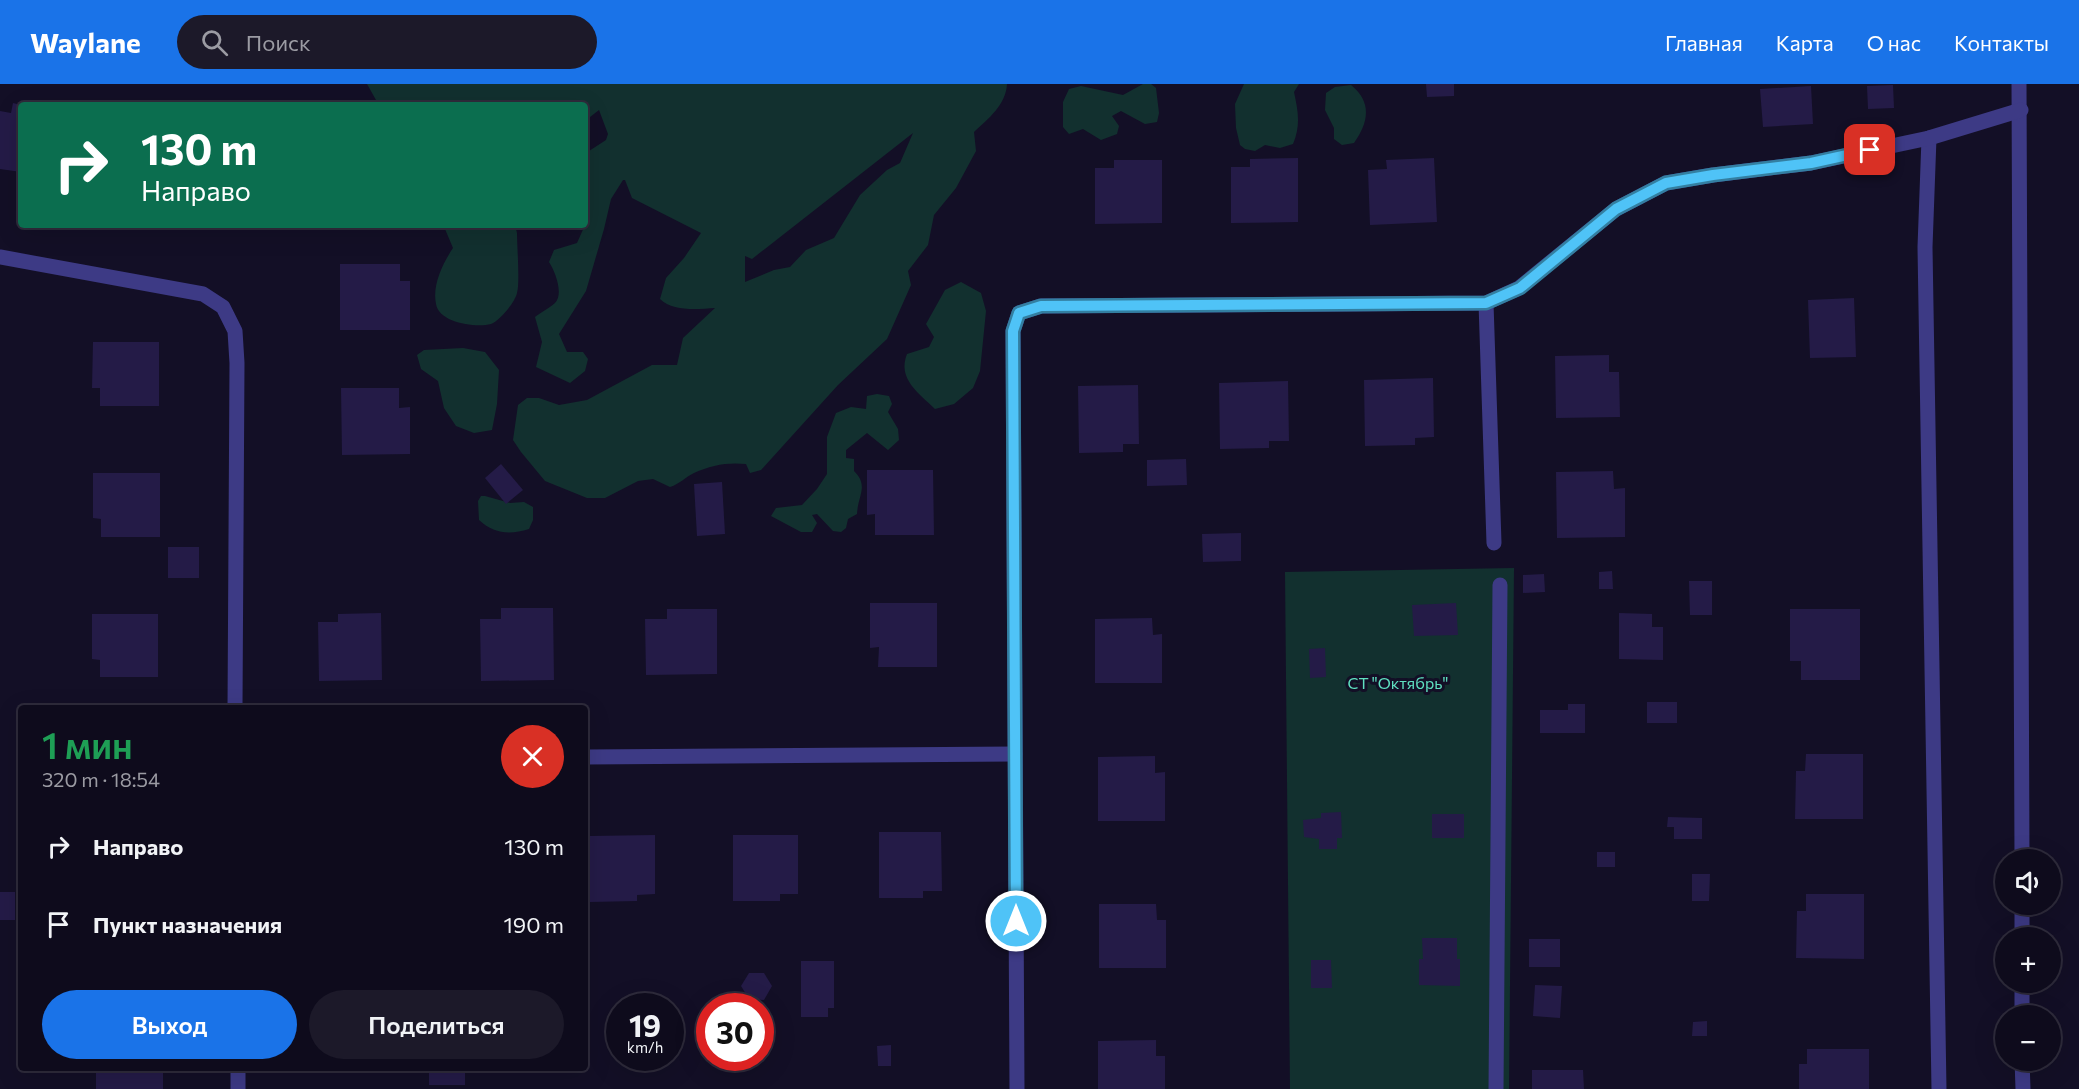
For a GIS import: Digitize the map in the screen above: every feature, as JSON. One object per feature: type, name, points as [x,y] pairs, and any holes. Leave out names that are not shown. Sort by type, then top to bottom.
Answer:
[{"type":"street","points":[[2019,84],[2022,849]]},
{"type":"street","points":[[1017,1089],[1013,331],[1019,313],[1041,306],[1486,303],[1520,288],[1616,209],[1666,183],[1811,163],[1929,138],[2020,110]]},
{"type":"street","points":[[1929,138],[1925,247],[1939,1089]]},
{"type":"street","points":[[0,257],[203,294],[223,307],[235,332],[237,363],[235,705]]},
{"type":"street","points":[[1486,303],[1494,543]]},
{"type":"street","points":[[1496,1089],[1500,585]]},
{"type":"street","points":[[588,758],[1015,754]]},
{"type":"street","points":[[238,1071],[238,1089]]},
{"type":"street","points":[[2022,1071],[2022,1089]]},
{"type":"green space","points":[[367,84],[1007,84],[1000,105],[974,132],[976,151],[956,188],[934,215],[928,245],[908,271],[911,285],[887,339],[838,385],[761,470],[750,473],[746,464],[720,465],[694,473],[670,487],[653,479],[638,481],[605,498],[587,498],[545,481],[513,440],[518,405],[527,398],[539,398],[559,405],[587,400],[652,365],[677,365],[683,338],[715,308],[679,308],[660,299],[666,278],[684,258],[701,233],[632,198],[623,180],[611,199],[586,291],[559,334],[567,352],[583,352],[588,359],[585,371],[570,383],[536,367],[542,342],[535,317],[558,299],[558,282],[549,262],[554,250],[577,243],[584,228],[588,228],[589,151],[606,140],[608,134],[599,110],[588,119],[588,102],[379,102]],"holes":[[[913,133],[900,163],[887,170],[860,195],[834,238],[806,250],[790,267],[774,270],[745,282],[745,256],[752,259]]]},
{"type":"green space","points":[[1143,84],[1151,84],[1156,88],[1159,113],[1157,122],[1145,124],[1121,111],[1112,116],[1119,126],[1117,134],[1101,140],[1083,129],[1069,134],[1063,127],[1063,102],[1069,89],[1081,86],[1123,95]]},
{"type":"green space","points":[[1244,84],[1299,84],[1294,92],[1298,124],[1293,144],[1280,148],[1265,145],[1255,151],[1245,149],[1240,145],[1236,128],[1235,104]]},
{"type":"green space","points":[[1351,85],[1365,105],[1365,120],[1354,143],[1342,145],[1334,139],[1334,128],[1325,110],[1326,93],[1335,87]]},
{"type":"green space","points":[[516,228],[517,293],[507,311],[491,324],[459,323],[444,316],[436,304],[437,282],[442,267],[453,248],[445,229]]},
{"type":"green space","points":[[961,282],[981,293],[986,311],[980,371],[973,388],[954,404],[935,409],[911,385],[905,371],[905,363],[907,354],[929,347],[934,337],[926,324],[945,290]]},
{"type":"green space","points":[[463,348],[485,352],[499,370],[497,404],[492,430],[474,433],[456,426],[444,408],[438,381],[421,369],[417,355],[424,350]]},
{"type":"green space","points":[[877,394],[889,396],[892,404],[888,412],[898,429],[899,440],[888,450],[867,433],[846,450],[846,458],[854,459],[854,471],[861,481],[862,491],[857,514],[848,519],[846,528],[841,532],[833,531],[817,514],[812,515],[817,523],[812,532],[801,532],[771,516],[776,508],[802,505],[827,474],[827,437],[836,413],[851,407],[866,409],[867,396]]},
{"type":"green space","points":[[481,496],[510,503],[524,502],[533,507],[533,520],[529,529],[503,532],[485,525],[479,520],[478,501]]},
{"type":"green space","name":"СТ \"Октябрь\"","points":[[1514,568],[1509,1089],[1290,1089],[1285,572]]},
{"type":"building","points":[[1426,84],[1454,84],[1454,96],[1427,97]]},
{"type":"building","points":[[1893,85],[1894,108],[1868,109],[1867,86]]},
{"type":"building","points":[[1811,86],[1813,124],[1763,127],[1760,89]]},
{"type":"building","points":[[13,103],[18,104],[18,172],[0,169],[0,111],[11,113]]},
{"type":"building","points":[[1298,158],[1298,222],[1231,223],[1231,167],[1250,167],[1250,159]]},
{"type":"building","points":[[1434,158],[1437,222],[1370,225],[1368,170],[1387,169],[1386,160]]},
{"type":"building","points":[[1114,160],[1162,160],[1162,223],[1095,224],[1095,168],[1114,168]]},
{"type":"building","points":[[340,264],[400,264],[400,281],[410,281],[410,330],[340,330]]},
{"type":"building","points":[[1854,298],[1856,357],[1810,358],[1808,300]]},
{"type":"building","points":[[93,342],[159,342],[159,406],[100,406],[100,388],[92,388]]},
{"type":"building","points":[[1609,355],[1609,372],[1619,372],[1620,417],[1556,418],[1555,356]]},
{"type":"building","points":[[1433,378],[1434,437],[1415,438],[1415,445],[1365,446],[1364,380]]},
{"type":"building","points":[[1288,381],[1289,441],[1269,441],[1269,448],[1220,449],[1219,383]]},
{"type":"building","points":[[1138,385],[1139,444],[1123,444],[1123,452],[1079,453],[1078,386]]},
{"type":"building","points":[[341,388],[399,388],[399,408],[410,407],[410,454],[342,455]]},
{"type":"building","points":[[1186,459],[1187,485],[1147,486],[1147,460]]},
{"type":"building","points":[[501,464],[523,490],[506,504],[485,478]]},
{"type":"building","points":[[867,470],[933,470],[934,535],[875,535],[875,514],[867,515]]},
{"type":"building","points":[[1613,471],[1614,489],[1625,488],[1625,537],[1557,538],[1556,472]]},
{"type":"building","points":[[93,473],[160,473],[160,537],[101,537],[101,519],[93,518]]},
{"type":"building","points":[[722,482],[725,534],[697,536],[694,484]]},
{"type":"building","points":[[1241,533],[1241,561],[1203,562],[1202,534]]},
{"type":"building","points":[[168,547],[199,547],[199,578],[168,578]]},
{"type":"building","points":[[1612,571],[1613,589],[1599,589],[1599,572]]},
{"type":"building","points":[[1544,574],[1545,592],[1523,593],[1523,575]]},
{"type":"building","points":[[1689,581],[1712,581],[1712,615],[1690,615]]},
{"type":"building","points":[[870,603],[937,603],[937,667],[878,667],[879,647],[870,648]]},
{"type":"building","points":[[1456,603],[1458,635],[1414,636],[1412,605]]},
{"type":"building","points":[[501,608],[553,608],[554,680],[481,681],[480,619],[501,619]]},
{"type":"building","points":[[667,609],[717,609],[717,674],[646,675],[645,619],[667,619]]},
{"type":"building","points":[[1790,609],[1860,609],[1860,680],[1801,680],[1801,661],[1790,661]]},
{"type":"building","points":[[381,613],[382,680],[319,681],[318,622],[338,622],[338,614]]},
{"type":"building","points":[[1619,613],[1652,614],[1652,627],[1663,627],[1663,660],[1619,659]]},
{"type":"building","points":[[92,614],[158,614],[158,677],[100,677],[100,660],[92,659]]},
{"type":"building","points":[[1152,618],[1153,635],[1162,634],[1162,683],[1095,683],[1095,619]]},
{"type":"building","points":[[1325,648],[1326,677],[1310,678],[1309,649]]},
{"type":"building","points":[[1647,702],[1677,702],[1677,723],[1647,723]]},
{"type":"building","points":[[1568,704],[1585,704],[1585,733],[1540,733],[1540,710],[1568,710]]},
{"type":"building","points":[[1806,754],[1863,754],[1863,819],[1795,819],[1796,771],[1805,771]]},
{"type":"building","points":[[1155,756],[1155,773],[1165,772],[1165,821],[1098,821],[1098,757]]},
{"type":"building","points":[[1341,812],[1342,838],[1337,838],[1337,849],[1319,849],[1319,839],[1304,837],[1303,820],[1321,818],[1321,813]]},
{"type":"building","points":[[1432,814],[1464,814],[1464,838],[1432,838]]},
{"type":"building","points":[[1668,817],[1702,818],[1702,839],[1674,839],[1674,827],[1667,827]]},
{"type":"building","points":[[879,832],[941,832],[942,891],[923,891],[923,898],[879,898]]},
{"type":"building","points":[[655,835],[655,894],[637,895],[637,901],[590,902],[590,836]]},
{"type":"building","points":[[733,835],[798,835],[798,894],[780,894],[780,901],[733,901]]},
{"type":"building","points":[[1597,852],[1615,852],[1615,867],[1597,867]]},
{"type":"building","points":[[1692,874],[1710,874],[1709,901],[1692,901]]},
{"type":"building","points":[[0,892],[15,892],[15,920],[0,920]]},
{"type":"building","points":[[1806,894],[1864,894],[1864,959],[1796,958],[1797,911],[1806,911]]},
{"type":"building","points":[[1099,904],[1156,904],[1157,920],[1166,920],[1166,968],[1099,968]]},
{"type":"building","points":[[1422,938],[1457,938],[1460,986],[1419,985],[1419,959],[1423,959]]},
{"type":"building","points":[[1529,939],[1560,939],[1560,967],[1529,967]]},
{"type":"building","points":[[1311,960],[1331,960],[1332,988],[1311,988]]},
{"type":"building","points":[[801,961],[834,961],[834,1008],[828,1008],[828,1017],[801,1017]]},
{"type":"building","points":[[749,973],[764,973],[772,986],[768,993],[745,993],[741,986]]},
{"type":"building","points":[[1535,985],[1562,986],[1560,1018],[1533,1016]]},
{"type":"building","points":[[1707,1021],[1707,1036],[1692,1036],[1693,1022]]},
{"type":"building","points":[[1156,1040],[1156,1056],[1165,1056],[1165,1089],[1098,1089],[1098,1041]]},
{"type":"building","points":[[891,1045],[891,1066],[878,1066],[877,1046]]},
{"type":"building","points":[[1807,1049],[1869,1049],[1869,1089],[1799,1089],[1799,1064],[1807,1064]]},
{"type":"building","points":[[1532,1070],[1583,1070],[1584,1089],[1532,1089]]},
{"type":"building","points":[[96,1071],[163,1071],[163,1089],[96,1089]]},
{"type":"building","points":[[429,1071],[465,1071],[465,1085],[429,1085]]},
{"type":"route","points":[[1016,921],[1013,331],[1019,313],[1041,306],[1486,303],[1520,288],[1616,209],[1666,183],[1811,163],[1870,150]]}]
